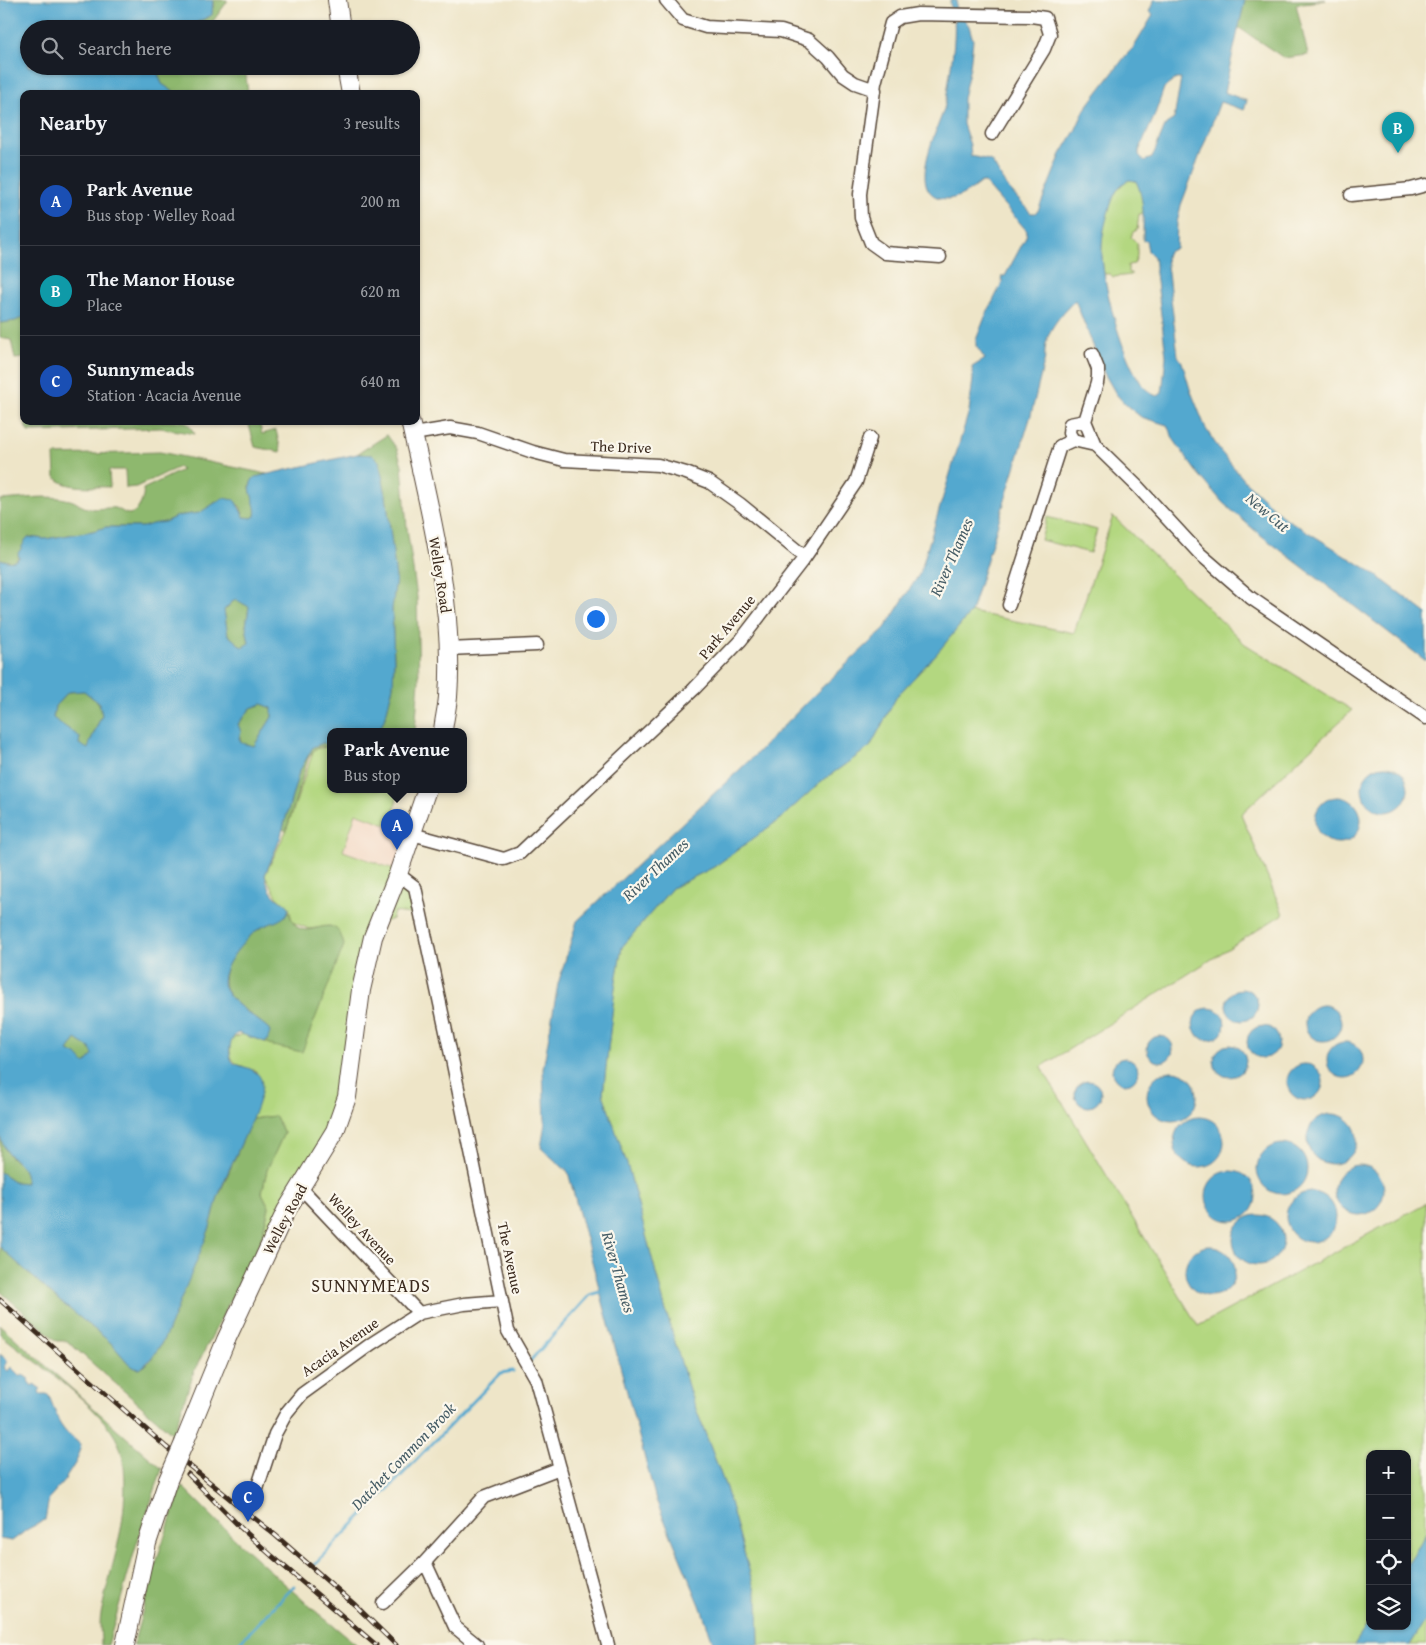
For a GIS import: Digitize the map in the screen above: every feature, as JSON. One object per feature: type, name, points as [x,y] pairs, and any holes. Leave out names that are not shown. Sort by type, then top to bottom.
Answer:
[{"type":"main road","points":[[336,0],[339,20]]},
{"type":"main road","points":[[348,75],[350,90]]},
{"type":"main road","name":"Welley Road","points":[[411,428],[440,571],[448,626],[448,697],[443,728]]},
{"type":"main road","name":"Welley Road","points":[[124,1645],[146,1544],[168,1480],[250,1286],[286,1211],[335,1131],[347,1097],[363,981],[373,937],[398,874],[426,793]]},
{"type":"street","points":[[666,0],[683,20],[706,27],[781,31],[809,40],[828,57],[843,75],[856,84],[874,90]]},
{"type":"street","points":[[940,257],[885,253],[871,243],[861,218],[860,194],[874,90],[892,23],[900,17],[918,14],[1032,16],[1045,18],[1050,34],[1044,49],[992,134]]},
{"type":"street","points":[[1351,195],[1410,189],[1426,185]]},
{"type":"street","points":[[1092,354],[1098,369],[1098,376],[1085,421],[1095,445],[1137,486],[1199,554],[1251,598],[1426,718]]},
{"type":"street","points":[[1072,440],[1069,433],[1070,424],[1085,421]]},
{"type":"street","name":"The Drive","points":[[411,428],[450,428],[478,433],[533,452],[564,460],[667,467],[710,482],[805,557]]},
{"type":"street","name":"Park Avenue","points":[[412,834],[504,859],[520,853],[694,689],[741,640],[805,557],[856,482],[870,438]]},
{"type":"street","points":[[1009,605],[1060,446],[1072,440],[1095,445]]},
{"type":"street","points":[[448,649],[537,644]]},
{"type":"street","name":"The Avenue","points":[[398,874],[414,887],[454,1064],[508,1331],[536,1380],[608,1645]]},
{"type":"street","name":"Welley Avenue","points":[[301,1188],[419,1313]]},
{"type":"street","name":"Acacia Avenue","points":[[256,1492],[275,1434],[287,1412],[302,1394],[419,1313],[464,1304],[502,1301]]},
{"type":"street","points":[[383,1603],[425,1562],[484,1497],[560,1468]]},
{"type":"street","points":[[425,1562],[455,1627],[477,1645]]},
{"type":"shaded area","points":[[356,813],[412,834],[399,871],[342,851]]},
{"type":"green space","points":[[213,0],[227,0],[214,20],[202,20],[208,17],[214,5]]},
{"type":"green space","points":[[1245,0],[1326,0],[1296,4],[1308,55],[1284,58],[1238,27]]},
{"type":"green space","points":[[158,75],[246,75],[248,90],[171,90],[162,84]]},
{"type":"green space","points":[[1129,180],[1136,181],[1141,192],[1144,214],[1139,214],[1137,230],[1133,232],[1131,237],[1137,243],[1137,256],[1134,264],[1128,265],[1128,273],[1131,273],[1131,275],[1113,277],[1110,274],[1104,274],[1102,250],[1104,228],[1107,212],[1114,196],[1123,183]]},
{"type":"green space","points":[[20,319],[20,358],[15,359],[11,340],[0,338],[0,323]]},
{"type":"green space","points":[[26,425],[189,425],[195,434],[161,428],[28,432]]},
{"type":"green space","points":[[249,425],[260,425],[262,434],[276,430],[281,452],[255,447]]},
{"type":"green space","points":[[387,435],[397,449],[402,465],[407,528],[417,597],[419,681],[415,728],[380,728],[386,715],[393,686],[392,609],[396,578],[386,495],[379,461],[373,455],[357,454]]},
{"type":"green space","points":[[160,452],[267,474],[257,477],[250,485],[256,509],[255,516],[252,518],[244,517],[240,506],[217,501],[199,513],[177,516],[165,522],[143,527],[106,527],[45,539],[28,537],[16,561],[0,559],[0,500],[44,497],[62,498],[88,508],[115,508],[129,514],[138,508],[143,496],[143,489],[182,470],[179,467],[136,487],[126,488],[125,470],[109,470],[110,487],[73,486],[55,477],[54,455]]},
{"type":"green space","points":[[1113,516],[1245,644],[1352,710],[1241,814],[1283,914],[1041,1067],[1198,1326],[1426,1203],[1426,1530],[1423,1540],[1411,1558],[1411,1450],[1366,1450],[1366,1627],[1354,1645],[759,1645],[758,1602],[726,1488],[690,1393],[667,1315],[628,1167],[603,1094],[615,987],[622,947],[672,888],[714,867],[780,819],[823,780],[870,747],[897,696],[938,652],[971,612],[1074,633]]},
{"type":"green space","points":[[1047,517],[1097,530],[1090,553],[1041,540]]},
{"type":"green space","points":[[234,598],[249,606],[246,626],[249,644],[242,647],[228,635],[224,610],[231,604]]},
{"type":"green space","points":[[84,691],[99,703],[102,715],[88,750],[79,744],[80,737],[53,719],[55,706],[68,692]]},
{"type":"green space","points":[[262,704],[272,708],[272,717],[254,746],[241,743],[238,725],[251,708]]},
{"type":"green space","points":[[323,743],[327,744],[327,747],[317,748],[308,759],[286,831],[283,829],[299,772],[313,747]]},
{"type":"green space","points":[[327,747],[327,793],[398,793],[391,826],[356,813],[343,851],[399,871],[373,937],[347,1097],[301,1188],[260,1243],[269,1207],[262,1193],[267,1169],[284,1133],[275,1116],[252,1119],[261,1093],[256,1071],[234,1062],[230,1054],[230,1047],[231,1039],[242,1034],[265,1042],[330,926],[309,929],[292,922],[289,907],[279,900],[265,875],[286,831],[314,749]]},
{"type":"green space","points":[[402,887],[409,894],[415,917],[411,917],[410,914],[394,912],[392,919],[382,923]]},
{"type":"green space","points":[[289,911],[294,924],[301,929],[333,927],[339,932],[344,945],[302,1052],[273,1046],[265,1042],[267,1041],[269,1029],[232,999],[226,990],[224,981],[230,961],[243,942],[259,929],[282,917]]},
{"type":"green space","points":[[76,1039],[91,1048],[93,1055],[85,1064],[68,1051]]},
{"type":"green space","points":[[275,1116],[284,1133],[267,1170],[262,1193],[269,1207],[260,1243],[195,1369],[173,1434],[67,1341],[57,1341],[0,1291],[0,1247],[56,1298],[110,1342],[130,1365],[140,1369],[150,1361],[163,1341],[210,1227],[218,1197],[252,1119]]},
{"type":"green space","points":[[0,1137],[8,1154],[24,1170],[26,1183],[15,1182],[0,1172]]},
{"type":"green space","points":[[0,1325],[162,1469],[136,1546],[108,1645],[101,1645],[100,1622],[119,1540],[124,1509],[125,1475],[119,1445],[111,1430],[99,1415],[66,1385],[0,1334]]},
{"type":"green space","points":[[182,1486],[238,1542],[314,1610],[357,1645],[133,1645],[159,1553]]},
{"type":"green space","points":[[1426,1620],[1426,1645],[1410,1645]]},
{"type":"water","points":[[0,0],[213,0],[212,15],[202,20],[20,20],[20,75],[158,75],[162,84],[171,90],[20,90],[20,319],[0,323]]},
{"type":"water","points":[[950,0],[957,0],[956,7],[969,26],[973,40],[970,67],[963,98],[963,124],[970,145],[971,156],[992,162],[1007,187],[1031,213],[1035,213],[1038,211],[1061,154],[1075,131],[1085,109],[1134,47],[1153,15],[1149,12],[1154,0],[1245,0],[1224,92],[1247,101],[1244,110],[1220,102],[1181,205],[1177,223],[1176,248],[1168,252],[1166,257],[1178,356],[1182,362],[1190,389],[1206,429],[1221,452],[1246,482],[1282,516],[1372,572],[1426,613],[1426,661],[1258,533],[1223,503],[1195,470],[1174,440],[1167,425],[1141,417],[1126,405],[1116,394],[1104,373],[1075,300],[1054,326],[1047,341],[1045,358],[1031,415],[971,612],[938,652],[897,696],[870,747],[823,780],[780,819],[714,867],[672,888],[622,947],[615,987],[603,1094],[628,1167],[667,1315],[690,1393],[726,1488],[758,1602],[759,1645],[714,1645],[700,1605],[656,1500],[568,1172],[541,1148],[545,1123],[543,1069],[558,984],[577,921],[753,757],[816,693],[885,628],[920,573],[969,411],[973,379],[972,367],[985,359],[976,346],[976,340],[1003,281],[1001,280],[1002,276],[1005,276],[1026,237],[1027,231],[984,182],[981,182],[962,195],[946,199],[930,193],[926,183],[927,158],[945,106],[952,61],[954,18]],"holes":[[[1176,79],[1181,79],[1174,119],[1166,124],[1152,158],[1144,161],[1139,155],[1139,151],[1164,88]],[[1129,180],[1136,181],[1139,188],[1143,210],[1143,241],[1146,240],[1148,251],[1154,257],[1166,356],[1162,393],[1158,396],[1147,390],[1127,357],[1112,311],[1103,270],[1102,243],[1108,213],[1116,191]]]},
{"type":"water","points":[[357,454],[373,455],[379,461],[386,495],[396,578],[392,609],[393,686],[386,715],[380,728],[327,728],[327,744],[323,743],[313,747],[299,772],[280,839],[265,875],[268,886],[276,898],[288,905],[288,912],[282,918],[254,932],[235,954],[225,971],[223,980],[227,993],[244,1010],[269,1029],[270,1033],[265,1042],[238,1033],[233,1038],[230,1047],[230,1056],[234,1063],[248,1068],[259,1075],[262,1084],[261,1094],[253,1118],[222,1185],[210,1227],[171,1324],[155,1353],[140,1369],[130,1365],[110,1342],[56,1298],[0,1247],[0,1172],[15,1182],[26,1183],[26,1178],[24,1170],[7,1151],[0,1137],[0,559],[10,562],[17,560],[19,558],[18,553],[28,537],[45,539],[106,527],[143,527],[165,522],[177,516],[199,513],[223,498],[235,500],[244,517],[252,518],[255,516],[255,506],[250,486],[255,477]],"holes":[[[235,599],[249,607],[246,626],[249,643],[242,647],[228,635],[224,610]],[[84,691],[99,703],[102,715],[88,749],[79,744],[80,737],[53,718],[55,706],[68,692]],[[262,704],[272,708],[272,717],[254,746],[241,743],[239,738],[241,732],[238,724],[251,708]],[[76,1039],[90,1048],[93,1055],[85,1064],[77,1055],[68,1051]]]},
{"type":"water","points":[[1385,766],[1398,770],[1404,776],[1408,789],[1404,802],[1398,808],[1385,812],[1372,808],[1366,802],[1362,789],[1366,776],[1372,770]]},
{"type":"water","points":[[1338,797],[1351,801],[1357,807],[1361,820],[1357,833],[1351,839],[1338,843],[1325,839],[1319,833],[1315,820],[1319,807],[1325,801]]},
{"type":"water","points":[[1242,989],[1253,994],[1258,1005],[1253,1016],[1242,1021],[1231,1016],[1226,1005],[1231,994]]},
{"type":"water","points":[[1323,1005],[1336,1010],[1341,1023],[1336,1036],[1323,1041],[1310,1036],[1305,1023],[1310,1010]]},
{"type":"water","points":[[1209,1008],[1220,1013],[1225,1024],[1220,1035],[1209,1040],[1198,1035],[1193,1024],[1198,1013]]},
{"type":"water","points":[[1263,1026],[1274,1031],[1279,1042],[1274,1053],[1263,1058],[1252,1053],[1247,1042],[1252,1031]]},
{"type":"water","points":[[1160,1036],[1169,1040],[1173,1049],[1169,1058],[1160,1062],[1151,1058],[1147,1049],[1151,1040]]},
{"type":"water","points":[[1345,1042],[1358,1047],[1363,1060],[1358,1073],[1345,1078],[1332,1073],[1327,1060],[1332,1047]]},
{"type":"water","points":[[1230,1045],[1241,1050],[1246,1061],[1241,1072],[1230,1077],[1219,1072],[1214,1061],[1219,1050]]},
{"type":"water","points":[[1125,1058],[1134,1062],[1138,1071],[1134,1080],[1125,1084],[1116,1080],[1112,1071],[1116,1062]]},
{"type":"water","points":[[1305,1064],[1318,1069],[1323,1082],[1318,1095],[1305,1100],[1292,1095],[1287,1082],[1292,1069]]},
{"type":"water","points":[[1167,1071],[1177,1071],[1190,1078],[1197,1091],[1197,1101],[1190,1114],[1177,1121],[1167,1121],[1158,1117],[1151,1110],[1147,1101],[1147,1091],[1151,1082],[1158,1075]]},
{"type":"water","points":[[1088,1081],[1097,1085],[1101,1094],[1097,1103],[1088,1107],[1079,1103],[1075,1094],[1079,1085]]},
{"type":"water","points":[[1327,1114],[1337,1114],[1350,1121],[1357,1134],[1357,1144],[1350,1157],[1337,1164],[1327,1164],[1318,1160],[1311,1153],[1307,1144],[1307,1134],[1311,1125],[1318,1118]]},
{"type":"water","points":[[1194,1117],[1204,1117],[1217,1124],[1224,1137],[1224,1147],[1217,1160],[1204,1167],[1194,1167],[1185,1163],[1178,1156],[1174,1147],[1174,1137],[1178,1128],[1185,1121]]},
{"type":"water","points":[[1277,1144],[1287,1144],[1300,1151],[1307,1164],[1307,1174],[1300,1187],[1287,1194],[1277,1194],[1268,1190],[1261,1183],[1257,1174],[1257,1164],[1261,1155],[1268,1148]]},
{"type":"water","points":[[1354,1165],[1364,1165],[1377,1172],[1384,1185],[1384,1195],[1377,1208],[1364,1215],[1354,1215],[1345,1211],[1338,1204],[1334,1195],[1334,1185],[1338,1176],[1345,1169]]},
{"type":"water","points":[[1226,1171],[1236,1171],[1249,1178],[1256,1191],[1256,1201],[1249,1214],[1236,1221],[1226,1221],[1217,1217],[1210,1210],[1206,1201],[1206,1191],[1210,1182],[1217,1175]]},
{"type":"water","points":[[1306,1192],[1316,1192],[1329,1199],[1336,1212],[1336,1222],[1329,1235],[1316,1242],[1306,1242],[1297,1238],[1290,1231],[1286,1222],[1286,1212],[1290,1203],[1297,1196]]},
{"type":"water","points":[[1253,1215],[1263,1215],[1276,1222],[1283,1235],[1283,1245],[1276,1258],[1263,1265],[1253,1265],[1244,1261],[1237,1254],[1233,1245],[1233,1235],[1237,1226],[1244,1219]]},
{"type":"water","points":[[1205,1246],[1215,1246],[1228,1253],[1235,1266],[1235,1276],[1228,1289],[1215,1296],[1205,1296],[1196,1292],[1189,1285],[1185,1276],[1185,1266],[1189,1257],[1196,1250]]},
{"type":"water","points":[[0,1354],[8,1361],[4,1368],[8,1371],[11,1367],[20,1376],[22,1374],[30,1380],[28,1381],[32,1386],[34,1384],[41,1389],[39,1391],[40,1394],[47,1394],[49,1396],[60,1424],[80,1444],[81,1449],[76,1462],[64,1481],[49,1498],[45,1520],[28,1529],[12,1541],[0,1539]]},
{"type":"water","points":[[1426,1530],[1426,1620],[1410,1645],[1354,1645],[1366,1627],[1366,1630],[1411,1630],[1411,1558],[1423,1540]]},
{"type":"waterway","name":"Datchet Common Brook","points":[[530,1361],[590,1295],[603,1291]]},
{"type":"waterway","name":"Datchet Common Brook","points":[[314,1565],[501,1373],[513,1371]]},
{"type":"waterway","name":"Datchet Common Brook","points":[[237,1645],[294,1586]]},
{"type":"railway","points":[[0,1300],[166,1447],[275,1535],[355,1605],[396,1645]]},
{"type":"railway","points":[[188,1474],[241,1528],[376,1645]]},
{"type":"place","name":"The Manor House","points":[[1398,153]]},
{"type":"place","name":"Park Avenue","points":[[397,850]]},
{"type":"place","name":"Sunnymeads","points":[[248,1522]]},
{"type":"district","name":"SUNNYMEADS","points":[[371,1286]]},
{"type":"water label","name":"New Cut","points":[[1268,512]]},
{"type":"water label","name":"River Thames","points":[[951,557]]},
{"type":"water label","name":"River Thames","points":[[655,869]]},
{"type":"water label","name":"River Thames","points":[[619,1272]]}]
